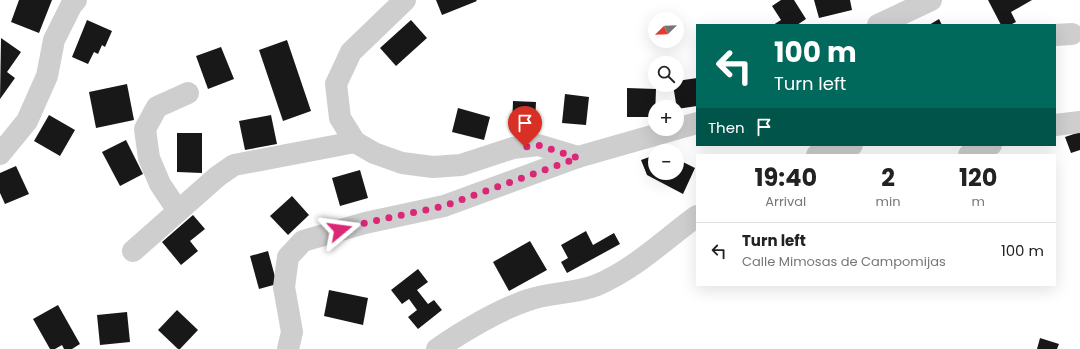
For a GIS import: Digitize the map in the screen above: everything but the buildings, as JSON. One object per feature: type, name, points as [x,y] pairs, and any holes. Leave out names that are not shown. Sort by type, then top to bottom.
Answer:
[{"type":"street","points":[[0,154],[27,120],[47,76],[54,40],[71,6],[76,0]]},
{"type":"street","points":[[405,0],[351,52],[336,84],[340,118],[355,142],[374,153],[402,163],[433,167],[461,165],[513,148],[538,145],[578,158]]},
{"type":"street","points":[[880,24],[931,0]]},
{"type":"street","points":[[178,211],[160,184],[149,158],[145,129],[157,107],[188,93]]},
{"type":"street","points":[[1056,125],[1080,122]]},
{"type":"street","points":[[288,349],[292,332],[284,287],[288,257],[303,240],[365,223],[444,206],[578,158],[696,124]]},
{"type":"street","points":[[133,251],[218,176],[234,165],[355,142]]},
{"type":"street","points":[[820,154],[848,146]]},
{"type":"street","points":[[971,154],[989,146]]},
{"type":"street","points":[[437,349],[468,328],[529,300],[596,286],[633,266],[696,217]]},
{"type":"route","points":[[340,230],[444,206],[578,158],[538,145],[525,147]]}]
